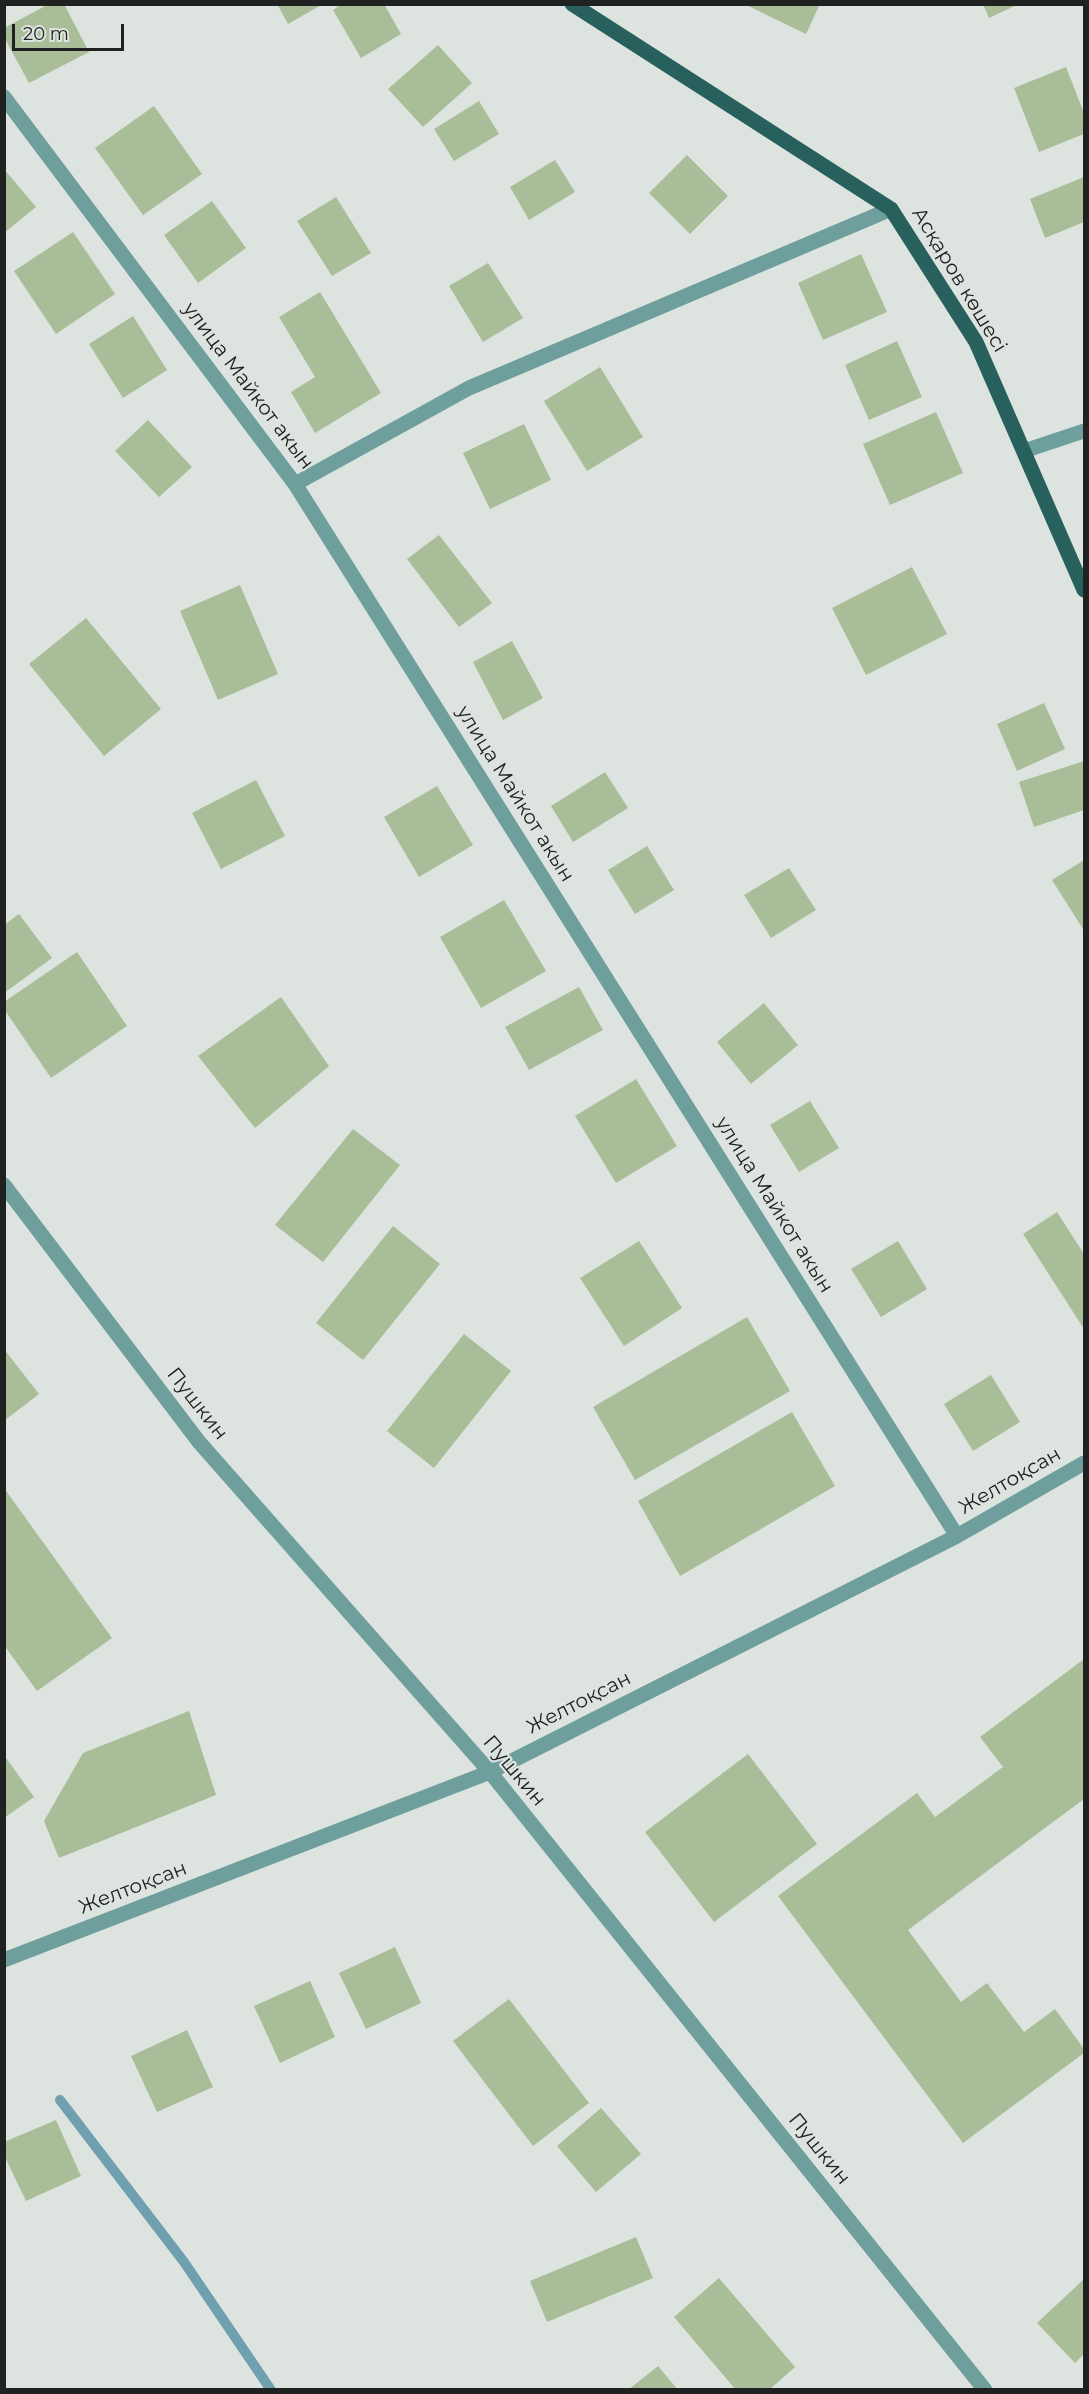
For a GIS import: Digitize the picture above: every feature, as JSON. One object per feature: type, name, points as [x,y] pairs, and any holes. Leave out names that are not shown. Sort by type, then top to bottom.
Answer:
[{"type":"main road","name":"Асқаров көшесі","points":[[572,4],[891,208],[976,342],[1084,590]]},
{"type":"street","name":"улица Майкот акын","points":[[4,97],[295,484],[957,1536]]},
{"type":"street","points":[[295,484],[468,388],[891,208]]},
{"type":"street","points":[[1024,451],[1084,431]]},
{"type":"street","name":"Пушкин","points":[[4,1185],[199,1442],[490,1772],[985,2390]]},
{"type":"street","name":"Желтоқсан","points":[[4,1960],[490,1772],[957,1536],[1084,1463]]},
{"type":"building","points":[[49,4],[64,4],[89,52],[29,83],[4,37],[4,28]]},
{"type":"building","points":[[277,4],[323,4],[288,24]]},
{"type":"building","points":[[342,4],[384,4],[401,34],[361,58],[333,10]]},
{"type":"building","points":[[744,4],[820,4],[806,34]]},
{"type":"building","points":[[983,4],[1019,4],[989,18]]},
{"type":"building","points":[[438,45],[472,83],[423,127],[388,89]]},
{"type":"building","points":[[1066,67],[1084,113],[1084,134],[1039,152],[1014,88]]},
{"type":"building","points":[[479,101],[499,134],[454,161],[434,129]]},
{"type":"building","points":[[154,106],[202,174],[143,215],[95,148]]},
{"type":"building","points":[[687,155],[728,196],[690,234],[649,193]]},
{"type":"building","points":[[555,160],[575,192],[529,220],[510,187]]},
{"type":"building","points":[[4,169],[36,207],[4,233]]},
{"type":"building","points":[[1084,177],[1084,222],[1045,238],[1030,199]]},
{"type":"building","points":[[336,197],[371,253],[332,276],[297,221]]},
{"type":"building","points":[[212,201],[246,248],[198,283],[164,235]]},
{"type":"building","points":[[73,232],[115,294],[56,334],[14,271]]},
{"type":"building","points":[[861,254],[887,312],[823,340],[798,283]]},
{"type":"building","points":[[488,263],[523,318],[483,342],[449,286]]},
{"type":"building","points":[[320,292],[381,393],[315,433],[291,392],[315,377],[279,317]]},
{"type":"building","points":[[133,316],[167,370],[123,398],[89,344]]},
{"type":"building","points":[[897,341],[922,397],[869,420],[845,365]]},
{"type":"building","points":[[600,367],[643,437],[587,471],[544,401]]},
{"type":"building","points":[[936,412],[963,473],[890,505],[863,444]]},
{"type":"building","points":[[148,420],[192,467],[159,497],[115,451]]},
{"type":"building","points":[[524,424],[551,480],[490,509],[463,453]]},
{"type":"building","points":[[439,535],[492,603],[459,627],[407,559]]},
{"type":"building","points":[[912,567],[947,634],[866,675],[832,608]]},
{"type":"building","points":[[240,585],[278,674],[218,700],[180,611]]},
{"type":"building","points":[[86,618],[161,709],[104,756],[29,664]]},
{"type":"building","points":[[512,641],[543,698],[503,720],[473,662]]},
{"type":"building","points":[[1044,703],[1065,749],[1017,771],[997,724]]},
{"type":"building","points":[[1084,761],[1084,810],[1034,827],[1019,782]]},
{"type":"building","points":[[605,772],[628,808],[573,842],[551,806]]},
{"type":"building","points":[[256,780],[285,836],[221,869],[192,813]]},
{"type":"building","points":[[437,786],[473,845],[419,877],[384,817]]},
{"type":"building","points":[[647,846],[674,890],[635,914],[608,870]]},
{"type":"building","points":[[1084,860],[1084,929],[1083,929],[1052,880]]},
{"type":"building","points":[[789,868],[816,910],[771,938],[744,895]]},
{"type":"building","points":[[504,900],[546,971],[481,1008],[440,937]]},
{"type":"building","points":[[19,914],[52,958],[4,993],[4,925]]},
{"type":"building","points":[[77,952],[127,1026],[51,1078],[4,1009],[4,1002]]},
{"type":"building","points":[[579,987],[603,1030],[529,1070],[505,1027]]},
{"type":"building","points":[[281,997],[329,1066],[255,1128],[198,1056]]},
{"type":"building","points":[[764,1003],[798,1045],[751,1084],[717,1042]]},
{"type":"building","points":[[636,1079],[677,1146],[616,1183],[575,1116]]},
{"type":"building","points":[[810,1101],[839,1148],[799,1172],[770,1125]]},
{"type":"building","points":[[353,1129],[400,1165],[323,1262],[275,1225]]},
{"type":"building","points":[[1057,1212],[1084,1254],[1084,1329],[1023,1234]]},
{"type":"building","points":[[393,1226],[440,1264],[363,1360],[316,1323]]},
{"type":"building","points":[[639,1241],[682,1308],[624,1346],[580,1278]]},
{"type":"building","points":[[898,1241],[927,1289],[881,1317],[851,1269]]},
{"type":"building","points":[[747,1317],[790,1391],[635,1480],[593,1407]]},
{"type":"building","points":[[464,1334],[511,1371],[434,1468],[387,1431]]},
{"type":"building","points":[[4,1349],[39,1394],[4,1421]]},
{"type":"building","points":[[991,1375],[1020,1422],[973,1451],[944,1404]]},
{"type":"building","points":[[792,1412],[835,1486],[680,1576],[638,1501]]},
{"type":"building","points":[[4,1488],[112,1638],[37,1691],[4,1645]]},
{"type":"building","points":[[1084,1659],[1084,1799],[908,1930],[961,2002],[987,1983],[1024,2032],[1055,2009],[1084,2049],[1084,2053],[963,2143],[778,1896],[917,1793],[935,1817],[1003,1767],[980,1737]]},
{"type":"building","points":[[189,1711],[216,1795],[59,1858],[44,1821],[83,1753]]},
{"type":"building","points":[[748,1754],[817,1844],[714,1922],[645,1832]]},
{"type":"building","points":[[4,1755],[34,1797],[4,1818]]},
{"type":"building","points":[[395,1947],[421,2003],[366,2029],[339,1973]]},
{"type":"building","points":[[310,1981],[335,2037],[280,2063],[254,2006]]},
{"type":"building","points":[[509,1999],[589,2103],[533,2146],[453,2041]]},
{"type":"building","points":[[187,2030],[213,2087],[157,2112],[131,2056]]},
{"type":"building","points":[[601,2108],[641,2154],[596,2192],[557,2146]]},
{"type":"building","points":[[56,2120],[81,2176],[26,2201],[4,2155],[4,2142]]},
{"type":"building","points":[[636,2237],[653,2278],[547,2322],[530,2281]]},
{"type":"building","points":[[719,2278],[795,2367],[769,2390],[736,2390],[674,2317]]},
{"type":"building","points":[[1084,2279],[1084,2354],[1075,2363],[1037,2323]]},
{"type":"building","points":[[658,2366],[678,2390],[628,2390]]},
{"type":"waterway","points":[[60,2100],[184,2262],[271,2390]]}]
